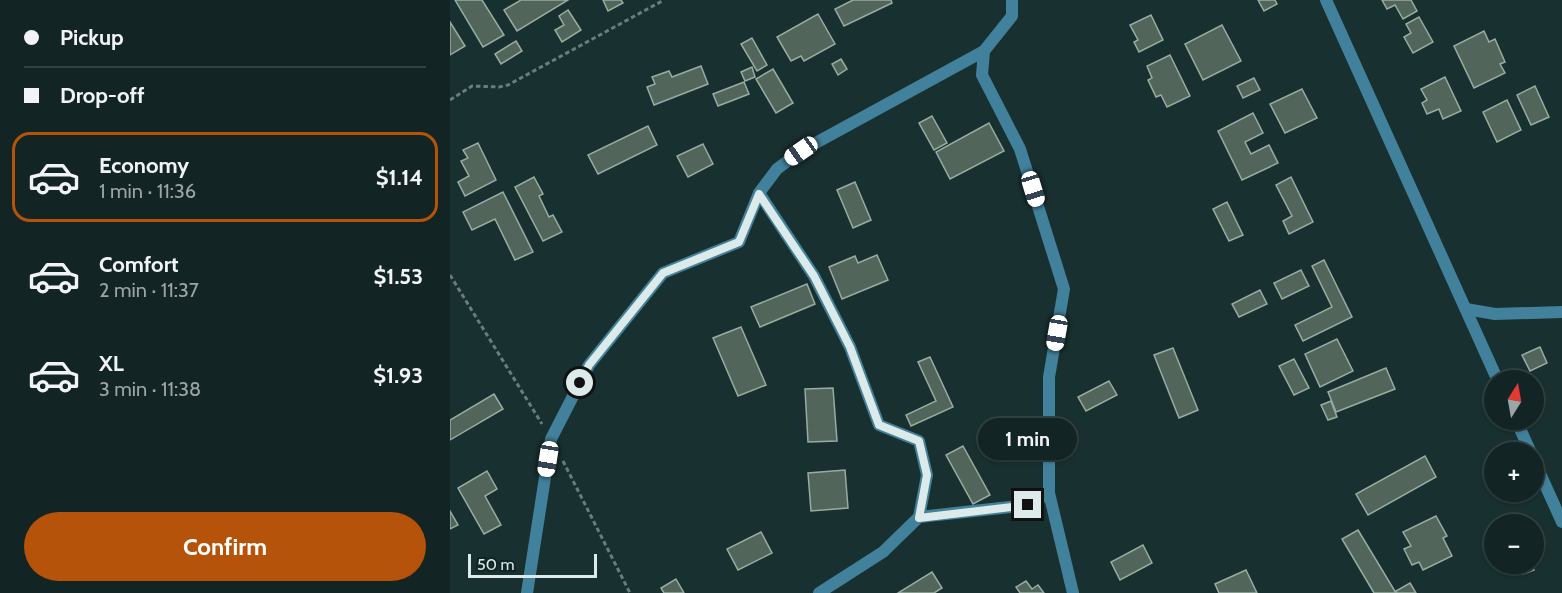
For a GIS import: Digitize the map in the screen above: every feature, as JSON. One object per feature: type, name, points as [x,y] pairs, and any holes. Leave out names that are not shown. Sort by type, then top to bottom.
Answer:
[{"type":"street","points":[[527,593],[551,439],[589,365],[663,273],[739,242],[759,194],[777,169],[801,151],[984,51],[1012,16],[1012,0]]},
{"type":"street","points":[[1326,0],[1493,370]]},
{"type":"street","points":[[1332,15],[1335,0]]},
{"type":"street","points":[[984,51],[982,75],[1020,149],[1064,289],[1049,377],[1049,494],[1074,593]]},
{"type":"street","points":[[759,194],[814,276],[850,347],[879,425],[919,441],[927,475],[919,518],[883,552],[819,593]]},
{"type":"street","points":[[1466,309],[1495,314],[1562,312]]},
{"type":"street","points":[[1544,482],[1562,522]]},
{"type":"street","points":[[919,518],[1028,505],[1049,494]]},
{"type":"path","points":[[450,100],[472,86],[508,85],[664,0]]},
{"type":"building","points":[[455,0],[482,0],[504,35],[483,47]]},
{"type":"building","points":[[521,0],[568,0],[517,31],[504,10]]},
{"type":"building","points":[[603,0],[621,0],[623,3],[608,11]]},
{"type":"building","points":[[853,0],[891,0],[892,3],[844,26],[835,9]]},
{"type":"building","points":[[1258,0],[1275,0],[1277,4],[1264,11]]},
{"type":"building","points":[[1382,0],[1411,0],[1417,11],[1403,19],[1395,5],[1387,9]]},
{"type":"building","points":[[568,10],[581,30],[562,42],[555,30],[564,25],[559,16]]},
{"type":"building","points":[[818,14],[835,44],[804,61],[801,56],[791,61],[777,37]]},
{"type":"building","points":[[1151,15],[1163,40],[1139,52],[1134,42],[1138,40],[1130,25]]},
{"type":"building","points":[[1419,17],[1433,42],[1413,53],[1404,37],[1411,33],[1406,24]]},
{"type":"building","points":[[450,22],[465,46],[450,55]]},
{"type":"building","points":[[1222,25],[1241,61],[1203,80],[1185,44]]},
{"type":"building","points":[[1484,31],[1489,42],[1495,39],[1505,62],[1500,64],[1505,73],[1474,88],[1454,46]]},
{"type":"building","points":[[752,38],[767,65],[757,71],[741,44]]},
{"type":"building","points":[[516,41],[522,51],[501,64],[495,54]]},
{"type":"building","points":[[1170,55],[1190,96],[1167,107],[1161,95],[1156,97],[1148,80],[1152,78],[1147,66]]},
{"type":"building","points":[[841,59],[847,69],[838,75],[832,64]]},
{"type":"building","points":[[701,66],[708,84],[654,105],[647,87],[655,84],[652,77],[669,71],[672,77]]},
{"type":"building","points":[[752,67],[755,77],[745,81],[741,72]]},
{"type":"building","points":[[773,69],[793,103],[776,113],[756,79]]},
{"type":"building","points":[[1445,77],[1461,111],[1443,119],[1439,109],[1427,114],[1422,103],[1427,100],[1421,89]]},
{"type":"building","points":[[1254,78],[1260,90],[1243,98],[1237,86]]},
{"type":"building","points":[[744,82],[749,94],[718,106],[713,94]]},
{"type":"building","points":[[1535,86],[1549,117],[1531,125],[1517,95]]},
{"type":"building","points":[[1302,89],[1317,118],[1285,133],[1270,104]]},
{"type":"building","points":[[1507,100],[1521,130],[1497,142],[1483,112]]},
{"type":"building","points":[[1253,113],[1263,133],[1245,142],[1251,154],[1269,145],[1278,163],[1242,180],[1218,131]]},
{"type":"building","points":[[932,116],[947,143],[934,150],[919,123]]},
{"type":"building","points":[[989,123],[1004,151],[950,179],[936,152]]},
{"type":"building","points":[[648,126],[657,145],[598,174],[588,155]]},
{"type":"building","points":[[478,143],[496,180],[465,196],[458,182],[469,176],[461,161],[468,158],[463,150]]},
{"type":"building","points":[[703,144],[713,164],[688,177],[677,156]]},
{"type":"building","points":[[534,177],[543,194],[539,196],[549,217],[553,215],[562,232],[543,241],[515,187]]},
{"type":"building","points":[[1291,177],[1313,222],[1289,234],[1283,221],[1292,216],[1276,185]]},
{"type":"building","points":[[855,182],[871,220],[853,228],[837,190]]},
{"type":"building","points":[[503,192],[533,252],[515,260],[495,219],[472,230],[463,212]]},
{"type":"building","points":[[1227,202],[1243,235],[1229,241],[1213,209]]},
{"type":"building","points":[[877,255],[888,280],[842,299],[829,267],[855,256],[858,263]]},
{"type":"building","points":[[1324,260],[1352,317],[1303,341],[1295,325],[1332,307],[1312,266]]},
{"type":"building","points":[[1301,270],[1309,286],[1282,299],[1274,283]]},
{"type":"building","points":[[807,284],[815,304],[760,327],[751,307]]},
{"type":"building","points":[[1260,290],[1267,304],[1239,317],[1232,304]]},
{"type":"building","points":[[741,327],[766,385],[738,396],[713,338]]},
{"type":"building","points":[[1337,339],[1353,371],[1320,387],[1305,354]]},
{"type":"building","points":[[1540,347],[1547,363],[1530,370],[1522,355]]},
{"type":"building","points":[[1173,348],[1198,410],[1179,418],[1154,355]]},
{"type":"building","points":[[930,357],[953,407],[911,426],[906,415],[936,401],[918,362]]},
{"type":"building","points":[[1294,359],[1309,388],[1294,395],[1279,366]]},
{"type":"building","points":[[1386,368],[1395,389],[1336,412],[1328,392]]},
{"type":"building","points":[[1109,381],[1117,395],[1086,411],[1078,397]]},
{"type":"building","points":[[833,388],[837,441],[808,442],[805,389]]},
{"type":"building","points":[[494,394],[503,409],[450,440],[450,420]]},
{"type":"building","points":[[1331,401],[1337,417],[1328,420],[1321,405]]},
{"type":"building","points":[[963,446],[990,495],[973,504],[946,455]]},
{"type":"building","points":[[1425,456],[1436,477],[1368,515],[1356,494]]},
{"type":"building","points":[[845,470],[848,508],[811,511],[808,473]]},
{"type":"building","points":[[487,471],[497,489],[485,496],[501,525],[484,534],[458,488]]},
{"type":"building","points":[[450,511],[458,525],[450,529]]},
{"type":"building","points":[[1436,516],[1447,536],[1443,538],[1452,556],[1423,570],[1419,562],[1412,565],[1404,549],[1411,546],[1403,532]]},
{"type":"building","points":[[1358,530],[1396,593],[1374,593],[1342,539]]},
{"type":"building","points":[[761,532],[772,553],[738,570],[727,549]]},
{"type":"building","points":[[1143,545],[1152,563],[1120,580],[1111,562]]},
{"type":"building","points":[[1246,570],[1257,593],[1219,593],[1215,584]]},
{"type":"building","points":[[932,572],[942,588],[934,593],[898,593]]},
{"type":"building","points":[[676,579],[684,593],[664,593],[661,588]]},
{"type":"building","points":[[1026,581],[1032,589],[1038,585],[1044,593],[1020,593],[1016,587]]},
{"type":"building","points":[[1410,583],[1416,593],[1397,593],[1396,591]]},
{"type":"route","points":[[580,383],[589,365],[663,273],[739,242],[759,194],[814,276],[850,347],[879,425],[919,441],[927,475],[919,518],[1028,505]]}]
